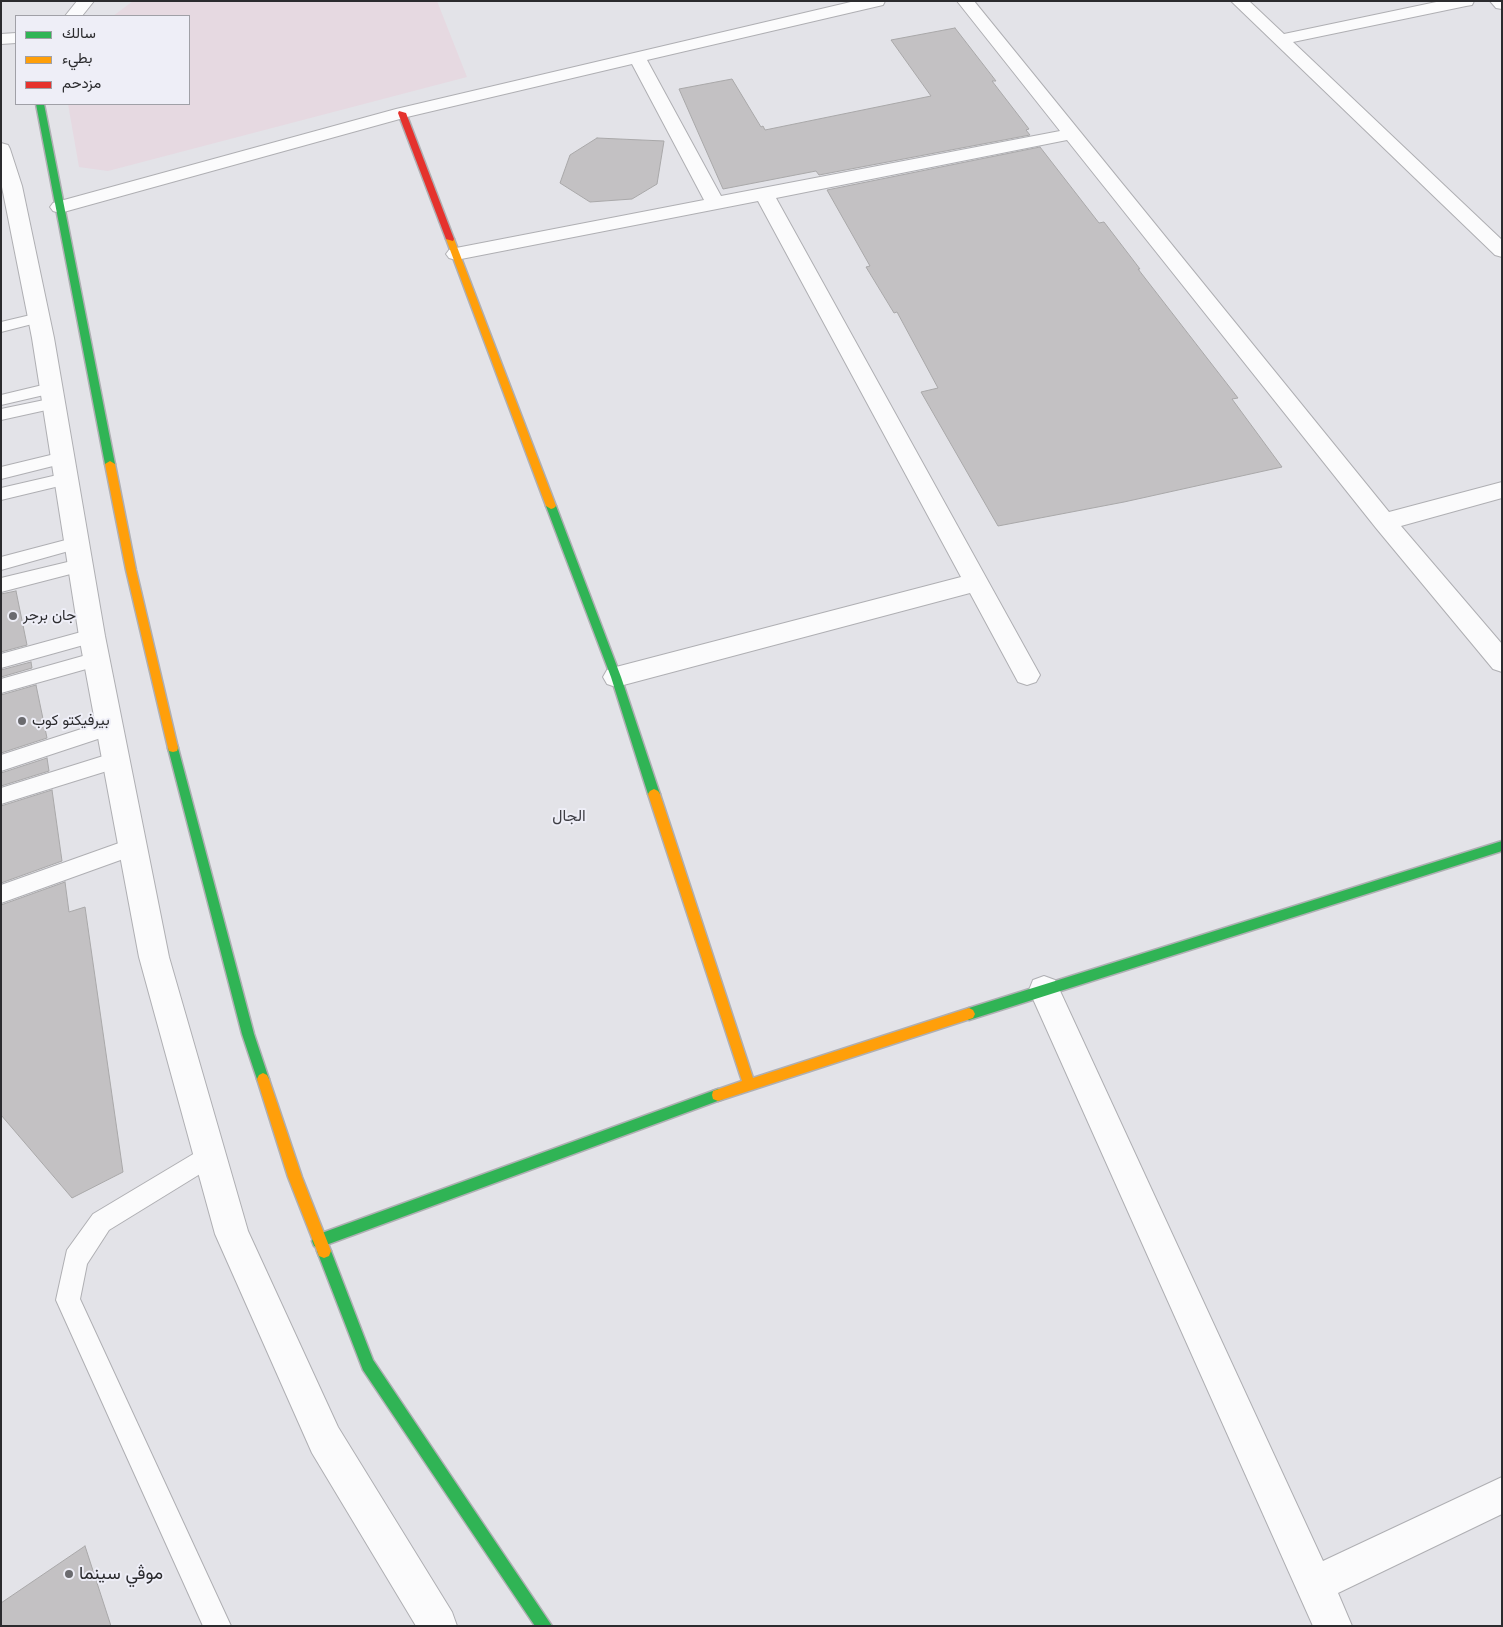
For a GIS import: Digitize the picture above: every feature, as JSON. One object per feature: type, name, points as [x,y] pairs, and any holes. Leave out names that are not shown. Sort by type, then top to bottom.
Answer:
[{"type":"street","points":[[75,15],[86,1]]},
{"type":"street","points":[[792,1],[806,18]]},
{"type":"street","points":[[60,207],[402,114],[877,1]]},
{"type":"street","points":[[965,1],[1384,522],[1502,662]]},
{"type":"street","points":[[1239,1],[1502,250]]},
{"type":"street","points":[[1279,40],[1466,1]]},
{"type":"street","points":[[1498,1],[1502,4]]},
{"type":"street","points":[[1,39],[15,38]]},
{"type":"street","points":[[637,58],[715,203]]},
{"type":"street","points":[[40,105],[131,570],[189,814],[248,1034],[295,1177],[368,1365],[544,1626]]},
{"type":"street","points":[[402,114],[616,676],[749,1084]]},
{"type":"street","points":[[456,254],[1072,134]]},
{"type":"street","points":[[1,149],[12,186],[39,318],[78,554],[154,957],[232,1234],[325,1440],[438,1626]]},
{"type":"street","points":[[764,194],[1027,675]]},
{"type":"street","points":[[1384,522],[1502,490]]},
{"type":"street","points":[[616,676],[976,582]]},
{"type":"street","points":[[319,1241],[749,1084],[1502,846]]},
{"type":"street","points":[[1044,990],[1333,1626]]},
{"type":"street","points":[[1314,1585],[1502,1495]]},
{"type":"lane","points":[[1,327],[39,318]]},
{"type":"lane","points":[[1,400],[53,395]]},
{"type":"lane","points":[[1,415],[53,395]]},
{"type":"lane","points":[[1,473],[64,468]]},
{"type":"lane","points":[[1,494],[64,468]]},
{"type":"lane","points":[[1,564],[78,554]]},
{"type":"lane","points":[[1,585],[78,554]]},
{"type":"lane","points":[[1,661],[95,647]]},
{"type":"lane","points":[[1,686],[95,647]]},
{"type":"lane","points":[[1,763],[110,728]]},
{"type":"lane","points":[[1,796],[116,760]]},
{"type":"lane","points":[[1,894],[133,847]]},
{"type":"lane","points":[[210,1155],[101,1222],[76,1259],[68,1300],[217,1626]]},
{"type":"shaded area","points":[[133,1],[437,1],[467,77],[108,171],[79,167],[68,105],[190,105],[190,15],[114,15]]},
{"type":"building","points":[[955,28],[996,81],[992,81],[1029,129],[1026,130],[1030,135],[819,175],[816,171],[723,189],[679,89],[732,79],[761,127],[763,126],[765,130],[931,96],[891,40]]},
{"type":"building","points":[[597,138],[664,141],[657,184],[632,199],[590,202],[560,183],[570,155]]},
{"type":"building","points":[[1040,147],[1099,223],[1104,222],[1238,398],[1232,399],[1282,467],[1124,502],[998,526],[921,392],[938,388],[897,312],[894,313],[866,267],[870,266],[827,190]]},
{"type":"building","name":"جان برجر","points":[[16,591],[27,645],[1,652],[1,594]]},
{"type":"building","points":[[31,662],[32,668],[1,677],[1,670]]},
{"type":"building","name":"بيرفيكتو كوب","points":[[36,685],[47,738],[1,753],[1,695]]},
{"type":"building","points":[[47,758],[49,771],[1,786],[1,773]]},
{"type":"building","points":[[52,790],[62,861],[1,883],[1,806]]},
{"type":"building","points":[[65,882],[69,912],[85,907],[123,1172],[72,1198],[1,1115],[1,905]]},
{"type":"building","name":"موڤي سينما","points":[[85,1546],[111,1626],[1,1626],[1,1603]]},
{"type":"traffic: fast","points":[[40,105],[110,464]]},
{"type":"traffic: fast","points":[[551,506],[616,677],[654,794]]},
{"type":"traffic: fast","points":[[173,748],[248,1034],[263,1079]]},
{"type":"traffic: fast","points":[[969,1014],[1502,846]]},
{"type":"traffic: fast","points":[[319,1241],[718,1095]]},
{"type":"traffic: fast","points":[[324,1251],[368,1365],[544,1626]]},
{"type":"traffic: slow","points":[[450,239],[551,506]]},
{"type":"traffic: slow","points":[[110,464],[131,570],[173,748]]},
{"type":"traffic: slow","points":[[654,794],[749,1084]]},
{"type":"traffic: slow","points":[[718,1095],[969,1014]]},
{"type":"traffic: slow","points":[[263,1079],[295,1177],[324,1251]]},
{"type":"traffic: jam","points":[[402,113],[450,239]]},
{"type":"place","name":"جان برجر","points":[[13,616]]},
{"type":"place","name":"بيرفيكتو كوب","points":[[22,721]]},
{"type":"place","name":"موڤي سينما","points":[[69,1574]]},
{"type":"district","name":"الجال","points":[[569,816]]}]
